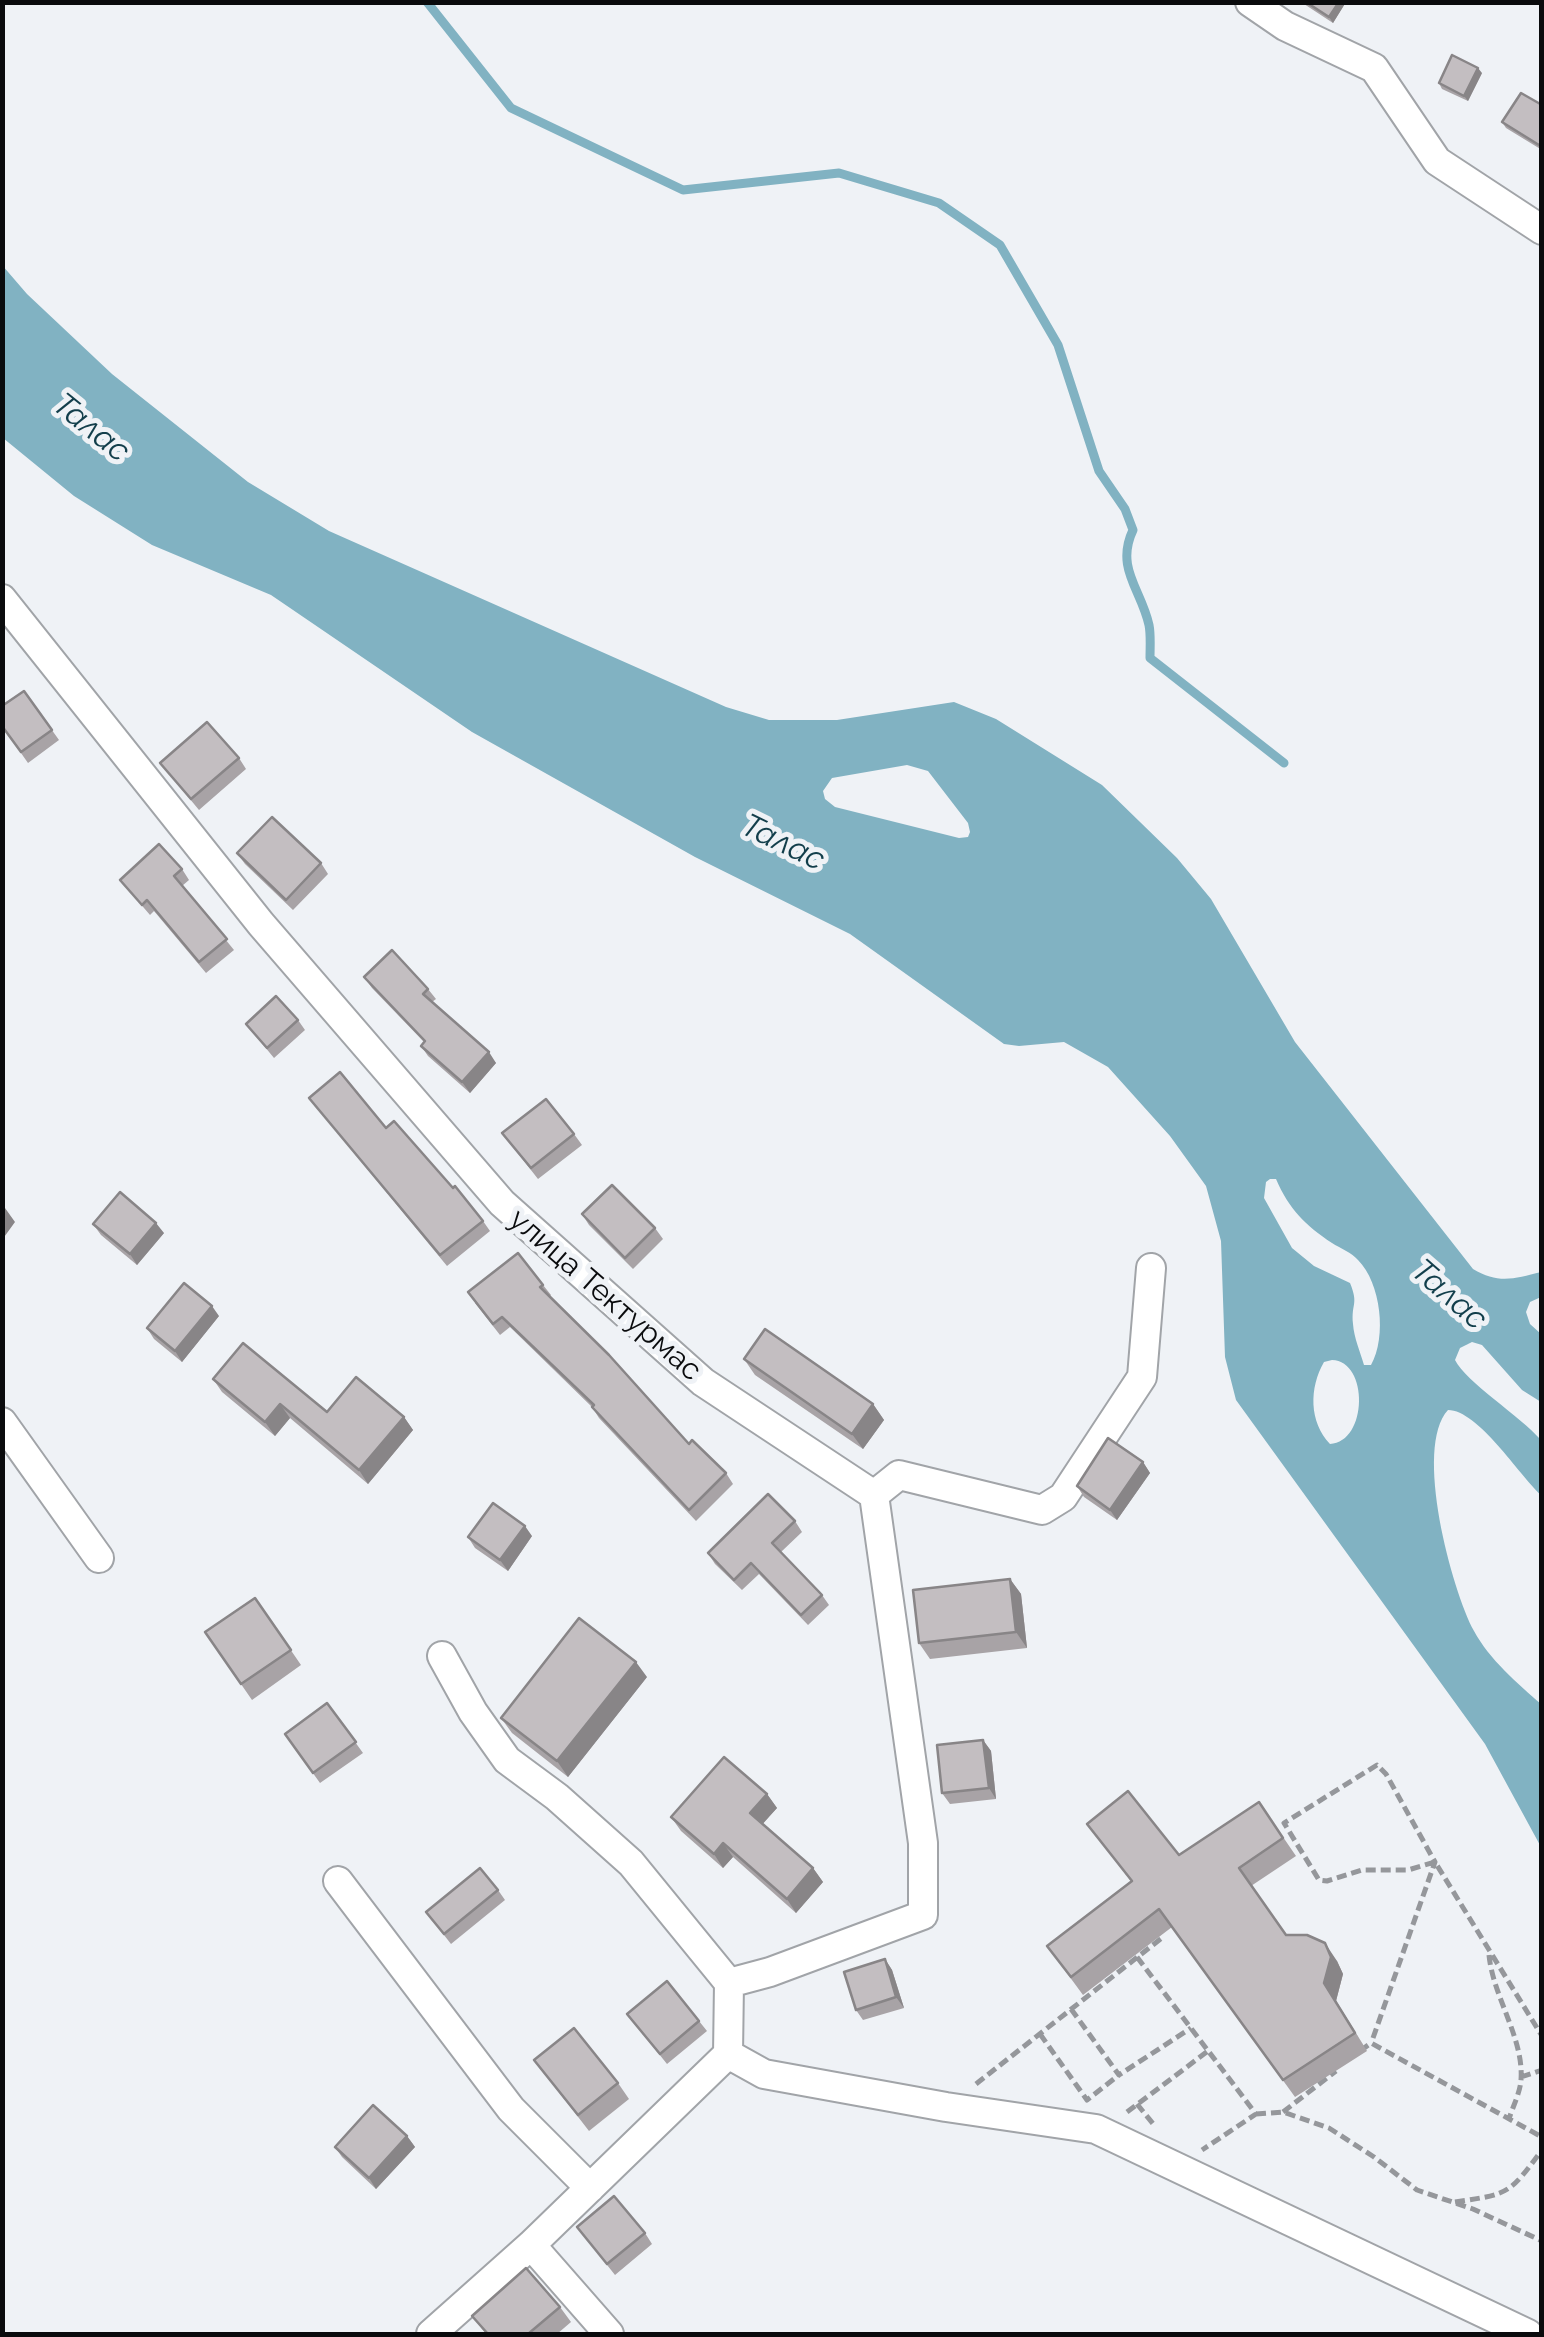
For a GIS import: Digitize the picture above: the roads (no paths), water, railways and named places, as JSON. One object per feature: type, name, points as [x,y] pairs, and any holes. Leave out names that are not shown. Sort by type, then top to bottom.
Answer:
[{"type":"street","points":[[1250,2],[1285,26],[1374,68],[1437,161],[1542,230]]},
{"type":"street","name":"улица Тектурмас","points":[[2,599],[261,924],[502,1203],[703,1382],[874,1495]]},
{"type":"street","points":[[729,1983],[770,1972],[923,1915],[923,1843],[874,1495],[900,1475],[1042,1510],[1063,1497],[1142,1377],[1151,1268]]},
{"type":"street","points":[[2,1422],[99,1558]]},
{"type":"street","points":[[431,2334],[531,2245],[728,2054],[729,1983],[631,1862],[557,1797],[507,1760],[473,1712],[442,1656]]},
{"type":"street","points":[[338,1880],[511,2110],[590,2188]]},
{"type":"street","points":[[728,2054],[764,2074],[1096,2129],[1528,2334]]},
{"type":"street","points":[[531,2245],[609,2334]]},
{"type":"water","name":"Талас","points":[[2,265],[27,294],[112,374],[248,482],[329,531],[726,707],[769,720],[837,720],[954,702],[996,719],[1102,785],[1177,858],[1211,899],[1295,1042],[1473,1269],[1506,1279],[1541,1272],[1541,1297],[1530,1302],[1526,1312],[1530,1324],[1541,1334],[1541,1402],[1522,1390],[1482,1345],[1472,1342],[1460,1348],[1455,1360],[1541,1440],[1541,1495],[1485,1432],[1460,1413],[1448,1410],[1438,1429],[1434,1455],[1440,1519],[1465,1611],[1488,1651],[1541,1704],[1541,1847],[1485,1744],[1236,1400],[1225,1357],[1221,1241],[1206,1186],[1170,1136],[1108,1067],[1064,1042],[1004,1044],[850,934],[695,857],[472,732],[271,595],[152,545],[74,496],[3,438]],"holes":[[[907,765],[928,771],[968,823],[968,837],[835,807],[825,799],[823,791],[832,778]],[[1276,1179],[1292,1208],[1306,1223],[1353,1255],[1366,1270],[1376,1296],[1380,1326],[1371,1365],[1364,1365],[1356,1339],[1350,1283],[1314,1266],[1292,1248],[1264,1198],[1266,1182]],[[1324,1362],[1344,1364],[1358,1386],[1357,1417],[1352,1430],[1343,1440],[1330,1444],[1318,1426],[1314,1405],[1316,1383]]]},
{"type":"waterway","points":[[427,2],[511,108],[683,190],[839,173],[939,203],[1000,245],[1058,345],[1099,471],[1125,509],[1133,530],[1128,544],[1128,567],[1149,625],[1150,658],[1284,763]]}]
